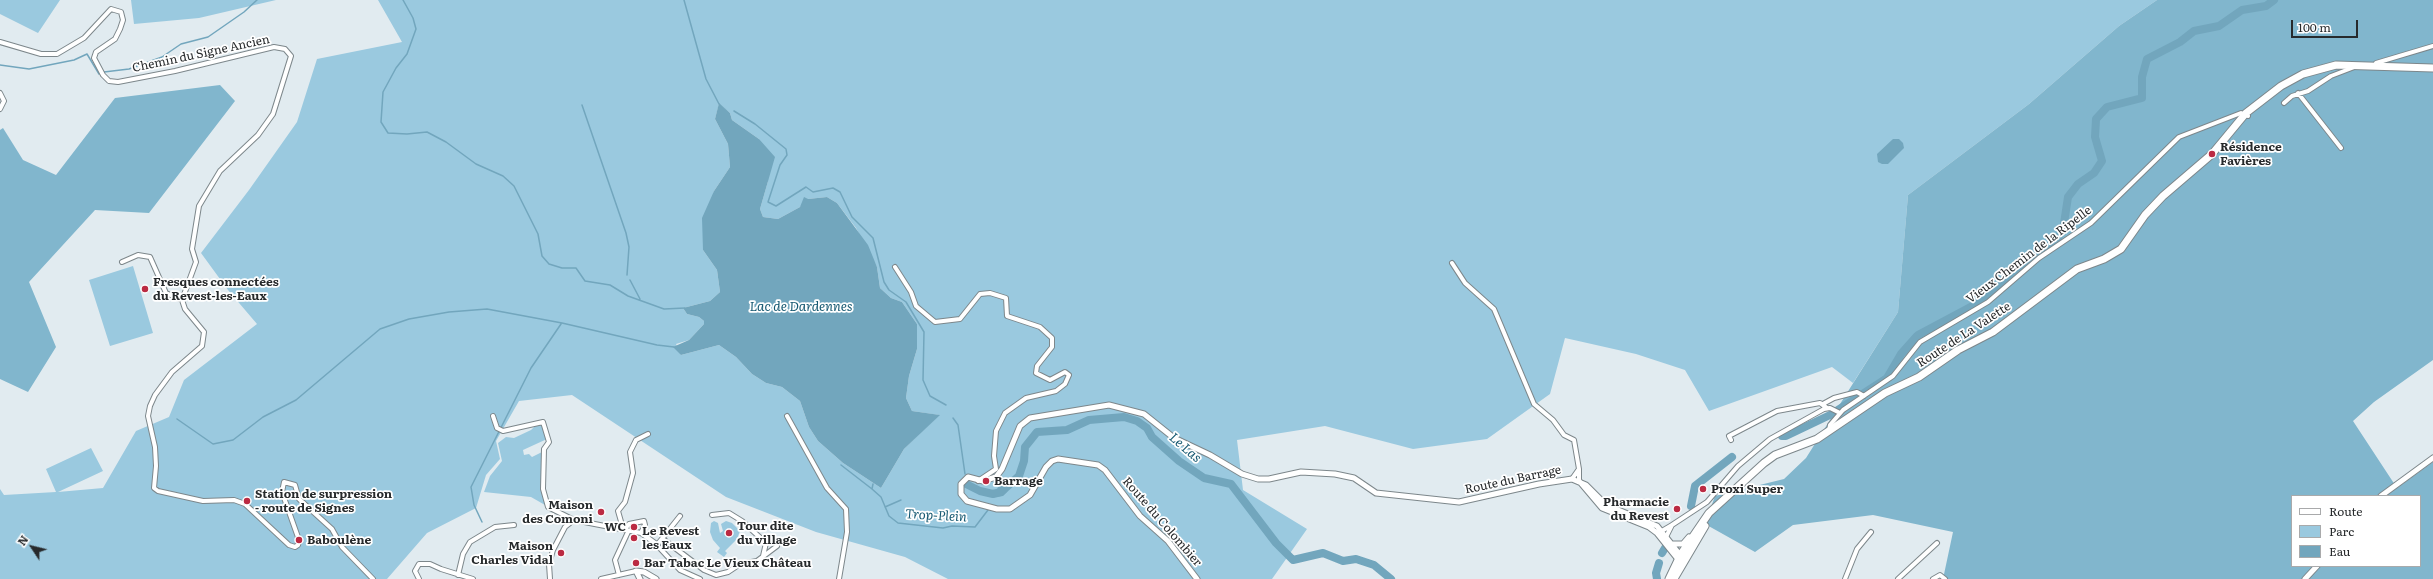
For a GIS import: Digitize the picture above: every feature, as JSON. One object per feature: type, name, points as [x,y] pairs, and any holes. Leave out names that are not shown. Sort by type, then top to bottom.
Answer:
[{"type":"main road","name":"Route de La Valette","points":[[1672,577],[1680,557],[1705,518],[1720,502],[1775,455],[1811,442],[1880,396],[1919,377],[1958,350],[1993,332],[2077,269],[2104,259],[2121,249],[2149,211],[2202,163],[2247,115],[2270,95],[2294,79],[2318,69],[2336,65],[2357,64],[2433,68]]},
{"type":"main road","name":"Route de La Valette","points":[[1672,577],[1720,502]]},
{"type":"street","name":"Chemin du Signe Ancien","points":[[0,42],[42,54],[57,54],[84,38],[111,10],[120,12],[123,20],[120,29],[115,39],[96,52],[94,58],[103,75],[109,81],[118,82],[175,71],[274,47],[285,49],[291,56],[273,114],[258,135],[220,171],[199,206],[192,249],[196,262],[182,300]]},
{"type":"street","points":[[2376,66],[2376,63],[2433,46]]},
{"type":"street","points":[[2284,103],[2298,93],[2308,91],[2331,76],[2356,68],[2357,64]]},
{"type":"street","points":[[0,93],[4,101],[0,109]]},
{"type":"street","points":[[2298,93],[2341,148]]},
{"type":"street","name":"Vieux Chemin de la Ripelle","points":[[1829,431],[1830,425],[1838,411],[1893,376],[1920,342],[1988,302],[2039,258],[2091,223],[2178,137],[2241,113],[2247,115]]},
{"type":"street","points":[[122,262],[138,255],[150,257],[166,293],[182,300],[186,309],[204,332],[202,346],[181,362],[172,372],[154,395],[150,406],[148,416],[155,447],[156,466],[154,488],[158,491],[203,501],[234,500],[245,504],[289,544],[296,547],[298,546],[299,540],[282,492],[284,482],[295,485],[299,499],[332,529],[342,547],[373,579]]},
{"type":"street","points":[[1452,263],[1465,284],[1494,310],[1532,401],[1538,409],[1553,420],[1564,434],[1574,440],[1579,469],[1579,481]]},
{"type":"street","points":[[894,267],[911,292],[916,306],[935,322],[960,319],[980,294],[990,293],[1006,298],[1007,316],[1040,327],[1052,338],[1052,347],[1037,366],[1036,373],[1050,380],[1065,372],[1069,375],[1065,384],[1056,391],[1026,398],[1005,413],[996,431],[994,456],[996,469],[978,480]]},
{"type":"street","name":"Vieux Chemin de la Ripelle","points":[[1731,440],[1729,436],[1777,411],[1818,403],[1823,404],[1834,398],[1857,392],[1863,394]]},
{"type":"street","points":[[1823,404],[1827,408],[1838,411]]},
{"type":"street","name":"Route du Barrage","points":[[960,488],[965,479],[970,477],[986,481],[998,475],[1020,426],[1030,418],[1109,405],[1144,414],[1174,438],[1210,455],[1242,474],[1258,480],[1301,472],[1336,474],[1354,478],[1376,492],[1460,502],[1572,478],[1579,481],[1606,505],[1651,523],[1680,557]]},
{"type":"street","points":[[1660,532],[1711,498],[1733,471],[1765,443],[1827,408]]},
{"type":"street","points":[[493,416],[497,428],[502,431],[543,422],[549,442],[544,449],[543,489],[548,507],[574,520],[641,533],[657,545],[679,570],[700,579]]},
{"type":"street","points":[[787,416],[827,488],[846,509],[847,532],[839,579]]},
{"type":"street","points":[[627,530],[618,512],[626,502],[634,473],[630,452],[636,440],[648,434]]},
{"type":"street","points":[[2383,495],[2433,458]]},
{"type":"street","name":"Route du Colombier","points":[[960,488],[963,498],[970,502],[1000,510],[1010,509],[1030,495],[1046,466],[1052,461],[1058,459],[1098,465],[1105,470],[1140,516],[1168,541],[1197,579]]},
{"type":"street","points":[[1572,478],[1579,469]]},
{"type":"street","points":[[712,515],[729,513],[742,521],[766,543],[763,557]]},
{"type":"street","points":[[657,545],[680,516]]},
{"type":"street","points":[[1672,544],[1685,542],[1705,518]]},
{"type":"street","points":[[550,579],[549,564],[553,550],[565,527],[574,520]]},
{"type":"street","points":[[619,575],[615,560],[629,524],[644,521],[645,525],[641,533]]},
{"type":"street","points":[[458,575],[463,554],[470,542],[496,527],[514,525]]},
{"type":"street","points":[[1665,539],[1672,525]]},
{"type":"street","points":[[1845,579],[1857,550],[1871,532]]},
{"type":"street","points":[[1680,557],[1700,534]]},
{"type":"street","points":[[663,539],[701,568],[716,575],[728,572],[740,564],[757,561],[777,546]]},
{"type":"street","name":"Route du Barrage","points":[[1665,539],[1672,544],[1680,557]]},
{"type":"street","points":[[1898,579],[1937,543]]},
{"type":"street","points":[[419,579],[415,571],[419,564],[430,564],[473,579]]},
{"type":"street","points":[[2305,579],[2316,567]]},
{"type":"street","points":[[636,570],[640,579]]},
{"type":"street","points":[[601,579],[636,570],[644,572],[656,579]]},
{"type":"street","points":[[1933,579],[1940,575],[1945,579]]},
{"type":"green space","points":[[0,0],[60,0],[38,33],[0,14]]},
{"type":"green space","points":[[131,0],[276,0],[199,18],[134,24]]},
{"type":"green space","points":[[378,0],[2157,0],[2119,26],[2029,104],[1908,195],[1898,312],[1853,383],[1832,367],[1709,411],[1685,370],[1636,354],[1565,338],[1550,394],[1487,439],[1413,449],[1325,426],[1237,440],[1243,490],[1307,529],[1272,579],[948,579],[905,557],[816,532],[726,497],[572,395],[519,401],[496,441],[500,459],[486,475],[476,508],[427,533],[387,579],[0,579],[0,489],[4,495],[56,492],[46,469],[91,448],[103,471],[58,492],[103,488],[136,431],[169,417],[184,380],[257,324],[228,290],[201,253],[249,190],[297,122],[317,59],[402,42]],"holes":[[[719,104],[730,113],[732,120],[759,139],[768,181],[760,209],[763,217],[778,219],[800,207],[808,199],[827,197],[837,203],[856,228],[877,267],[880,288],[891,298],[902,302],[917,324],[917,349],[909,376],[906,398],[912,411],[939,415],[904,449],[881,488],[843,463],[818,441],[809,427],[800,401],[782,387],[766,383],[752,374],[736,357],[719,345],[681,355],[676,344],[689,340],[704,324],[704,321],[699,317],[687,314],[683,308],[710,301],[720,292],[717,270],[703,250],[714,191],[730,167],[728,144],[715,119]]]},
{"type":"green space","points":[[133,266],[153,333],[110,346],[89,280]]},
{"type":"green space","points":[[536,425],[542,425],[547,439],[523,450],[524,455],[529,454],[532,457],[542,452],[542,490],[545,505],[531,497],[484,492],[490,476],[502,461],[498,443],[506,437],[514,438],[531,430]]},
{"type":"green space","points":[[714,521],[718,523],[720,533],[723,531],[721,524],[726,521],[732,523],[740,531],[737,539],[725,551],[727,553],[724,557],[717,552],[720,548],[713,540],[710,532],[711,523]]},
{"type":"shaded area","points":[[2157,0],[2433,0],[2433,360],[2374,402],[2353,421],[2397,488],[2433,462],[2433,579],[1943,579],[1953,532],[1873,515],[1793,525],[1755,552],[1705,524],[1715,496],[1784,479],[1806,458],[1898,312],[1908,195],[2029,104],[2119,26]]},
{"type":"shaded area","points":[[220,85],[235,101],[149,213],[95,210],[29,282],[56,347],[28,392],[0,379],[0,130],[3,128],[23,160],[56,175],[115,98]]},
{"type":"water","name":"Lac de Dardennes","points":[[719,103],[730,113],[732,120],[759,139],[775,157],[760,209],[763,217],[778,219],[800,207],[804,197],[808,199],[827,197],[837,203],[868,245],[877,267],[880,288],[891,298],[902,302],[917,324],[917,349],[909,376],[906,398],[912,411],[940,415],[904,449],[881,488],[843,463],[818,441],[809,427],[800,401],[782,387],[766,383],[752,374],[736,357],[719,345],[681,355],[673,347],[689,340],[704,324],[704,321],[699,317],[687,314],[683,308],[710,301],[720,292],[717,270],[703,250],[702,218],[714,191],[730,167],[728,144],[715,119]]},
{"type":"water","points":[[1893,139],[1899,139],[1903,143],[1904,148],[1888,164],[1878,162],[1877,154]]},
{"type":"water","points":[[1006,484],[1009,488],[1007,492],[1003,496],[994,497],[998,487]]},
{"type":"waterway","points":[[104,72],[129,69],[162,57],[181,44],[208,37],[244,12],[257,0]]},
{"type":"waterway","points":[[403,0],[413,18],[416,29],[407,54],[396,68],[383,92],[381,122],[388,133],[407,134],[427,132],[446,142],[476,164],[503,176],[514,186],[538,234],[542,256],[549,264],[562,268],[576,268],[585,281],[610,285],[628,296],[664,309],[685,308]]},
{"type":"waterway","points":[[684,0],[706,79],[719,104]]},
{"type":"waterway","points":[[2040,254],[2056,240],[2063,230],[2068,197],[2078,184],[2094,173],[2102,161],[2095,137],[2096,119],[2107,107],[2142,98],[2142,77],[2147,59],[2180,42],[2194,31],[2219,26],[2242,10],[2266,6],[2274,0]]},
{"type":"waterway","points":[[0,65],[29,69],[74,60],[87,54],[99,74]]},
{"type":"waterway","points":[[582,105],[626,233],[629,247],[627,275]]},
{"type":"waterway","points":[[734,111],[755,124],[786,149],[787,155],[780,165],[768,202],[776,206],[806,187],[813,192],[833,188],[840,192],[852,217],[873,238],[884,282],[889,290],[906,302],[924,332],[923,380],[930,396],[946,405]]},
{"type":"waterway","points":[[1918,335],[1978,303],[2037,256]]},
{"type":"waterway","points":[[630,280],[640,299]]},
{"type":"waterway","points":[[177,419],[213,444],[233,440],[263,417],[296,400],[380,329],[409,319],[449,312],[487,309],[562,323],[657,345],[674,347]]},
{"type":"waterway","points":[[482,522],[474,505],[471,487],[531,368],[561,324]]},
{"type":"waterway","points":[[1782,436],[1786,436],[1830,415],[1887,378],[1901,354],[1917,336]]},
{"type":"waterway","name":"Le Las","points":[[966,484],[980,491],[993,494],[1001,492],[1019,476],[1024,461],[1025,447],[1037,432],[1067,430],[1089,420],[1124,417],[1137,421],[1147,428],[1152,437],[1179,461],[1204,478],[1231,484],[1276,543],[1293,560],[1323,553],[1343,561],[1356,559],[1374,565],[1391,579]]},
{"type":"waterway","points":[[953,418],[958,425],[965,474]]},
{"type":"waterway","points":[[1691,506],[1695,486],[1732,457]]},
{"type":"waterway","name":"Trop-Plein","points":[[841,465],[872,489]]},
{"type":"waterway","name":"Trop-Plein","points":[[873,484],[872,489],[881,497],[889,516],[898,523],[943,528],[952,526],[975,527],[988,510]]},
{"type":"waterway","points":[[885,507],[901,500]]},
{"type":"waterway","points":[[1662,553],[1665,548]]},
{"type":"waterway","points":[[1657,579],[1656,573],[1659,563]]},
{"type":"place","name":"Résidence Favières","points":[[2212,154]]},
{"type":"place","name":"Fresques connectées du Revest-les-Eaux","points":[[145,289]]},
{"type":"place","name":"Barrage","points":[[986,481]]},
{"type":"place","name":"Proxi Super","points":[[1703,489]]},
{"type":"place","name":"Station de surpression - route de Signes","points":[[247,501]]},
{"type":"place","name":"Pharmacie du Revest","points":[[1677,509]]},
{"type":"place","name":"Maison des Comoni","points":[[601,512]]},
{"type":"place","name":"WC","points":[[634,527]]},
{"type":"place","name":"Tour dite du village","points":[[729,533]]},
{"type":"place","name":"Le Revest les Eaux","points":[[634,538]]},
{"type":"place","name":"Baboulène","points":[[299,540]]},
{"type":"place","name":"Maison Charles Vidal","points":[[561,553]]},
{"type":"place","name":"Bar Tabac Le Vieux Château","points":[[636,563]]}]
